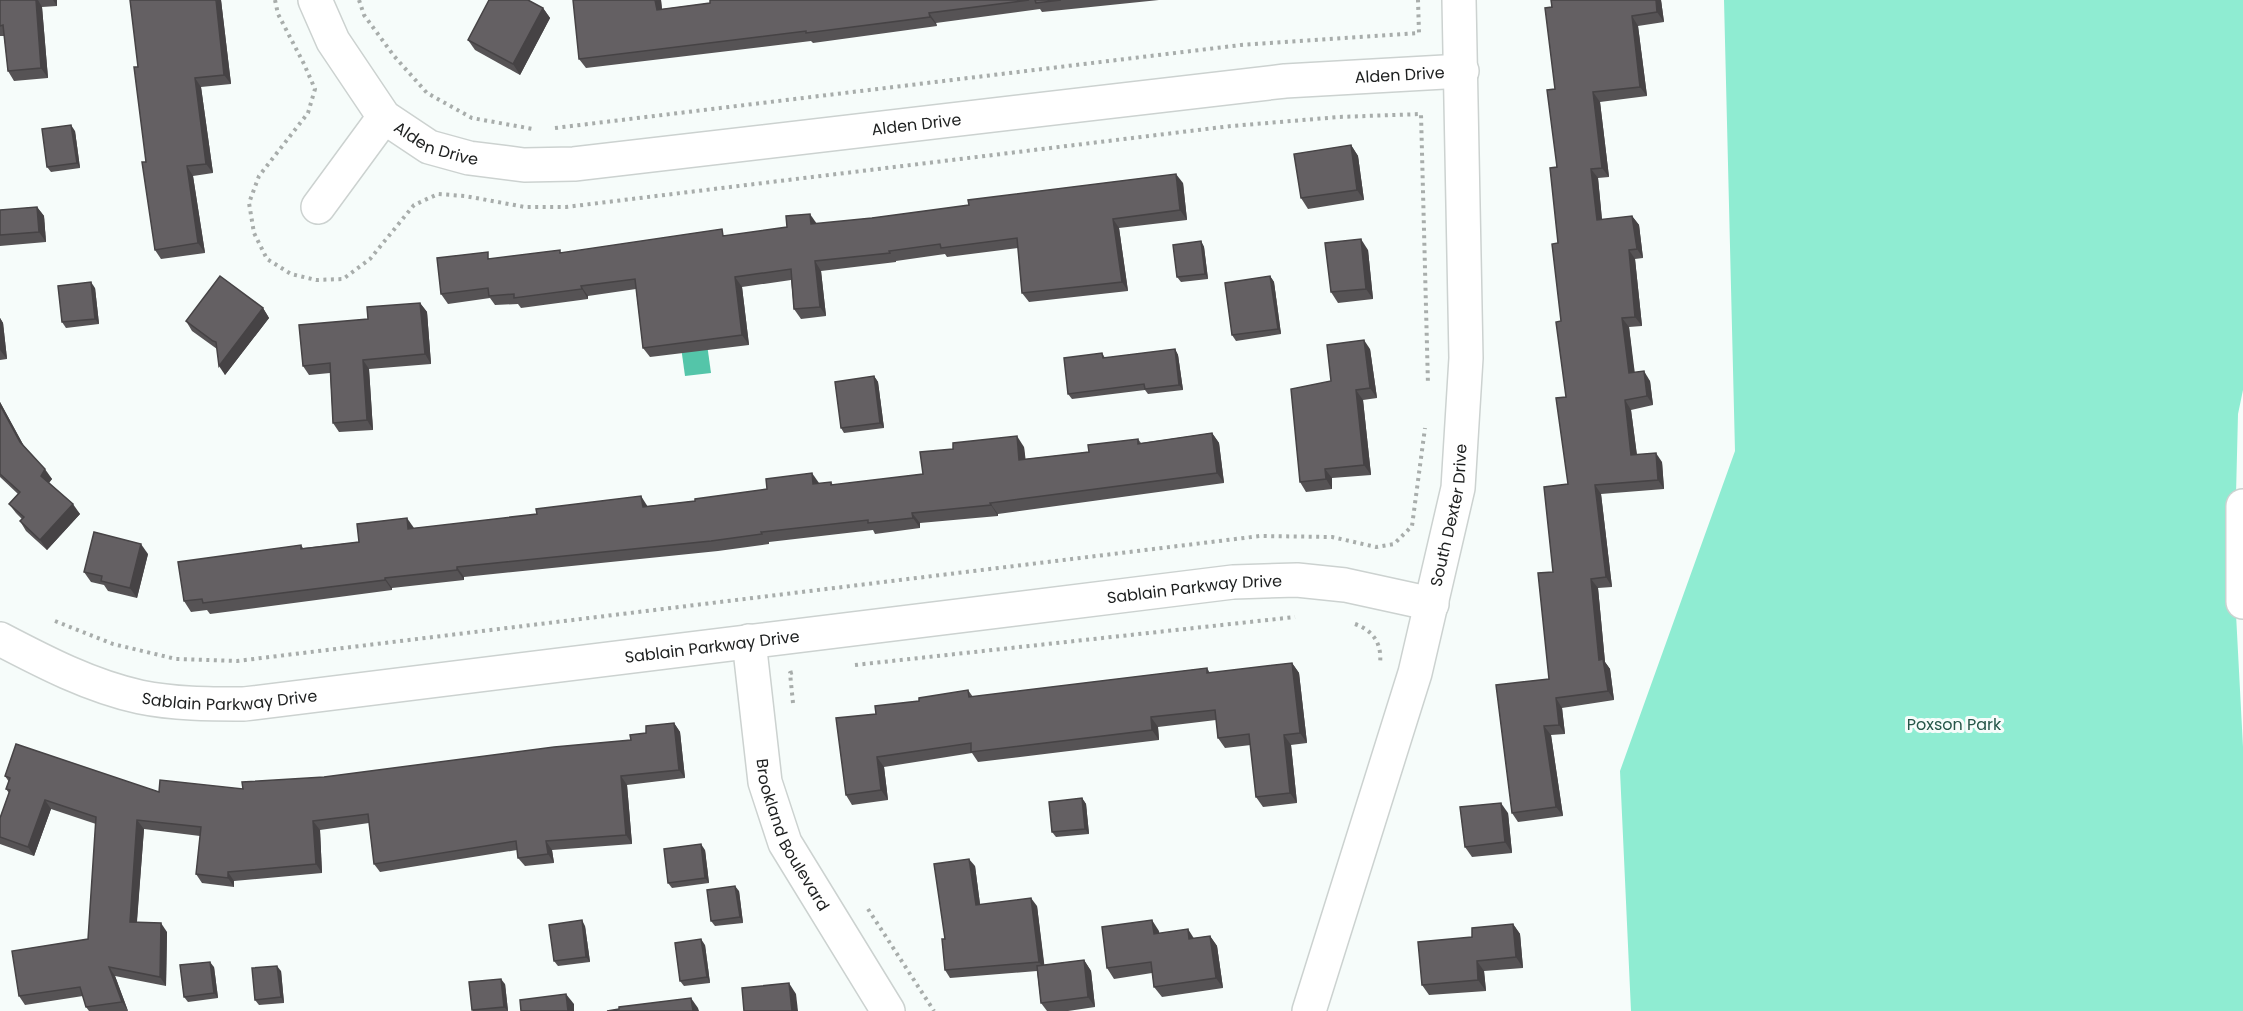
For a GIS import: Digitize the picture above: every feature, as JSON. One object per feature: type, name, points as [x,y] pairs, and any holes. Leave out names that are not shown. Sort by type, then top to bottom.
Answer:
[{"type":"street","name":"Alden Drive","points":[[315,0],[333,41],[384,117],[429,147],[469,158],[524,165],[574,164],[1285,81],[1461,71]]},
{"type":"street","name":"South Dexter Drive","points":[[1309,1011],[1415,673],[1458,488],[1466,357],[1459,0]]},
{"type":"street","name":"Alden Drive","points":[[318,207],[384,117]]},
{"type":"street","points":[[2243,506],[2243,602]]},
{"type":"street","name":"Sablain Parkway Drive","points":[[0,639],[88,681],[139,697],[195,704],[244,704],[1233,582],[1297,580],[1345,585],[1432,604]]},
{"type":"street","name":"Brookland Boulevard","points":[[749,641],[765,782],[785,843],[888,1011]]},
{"type":"path","points":[[275,0],[278,14],[315,89],[308,113],[259,176],[249,203],[254,233],[267,259],[291,274],[316,280],[343,279],[370,259],[414,205],[438,194],[465,196],[525,207],[566,207],[1231,126],[1339,117],[1421,114],[1428,394]]},
{"type":"path","points":[[359,0],[364,15],[394,56],[427,93],[472,118],[538,130]]},
{"type":"path","points":[[550,129],[1241,45],[1419,33],[1418,0]]},
{"type":"path","points":[[55,621],[113,644],[176,658],[237,661],[1260,536],[1332,537],[1376,547],[1394,544],[1412,526],[1425,427]]},
{"type":"path","points":[[849,666],[1305,617]]},
{"type":"path","points":[[1347,621],[1367,628],[1378,641],[1381,661],[1378,672]]},
{"type":"path","points":[[793,706],[790,673],[802,671]]},
{"type":"path","points":[[863,900],[934,1011]]},
{"type":"green space","name":"Poxson Park","points":[[1724,0],[2243,0],[2243,390],[2238,414],[2234,576],[2243,747],[2243,1011],[1631,1011],[1620,771],[1735,451]]},
{"type":"shaded area","points":[[704,322],[711,373],[685,376],[678,325]]},
{"type":"building","points":[[0,0],[36,0],[41,68],[8,71],[3,25],[0,26]]},
{"type":"building","points":[[130,0],[216,0],[224,75],[195,78],[206,164],[187,166],[198,243],[155,250],[142,162],[146,162],[134,67],[138,67]]},
{"type":"building","points":[[489,0],[528,0],[543,8],[513,64],[468,40]]},
{"type":"building","points":[[573,0],[655,0],[657,10],[710,3],[710,0],[1029,0],[929,13],[930,17],[579,59]]},
{"type":"building","points":[[1035,0],[1061,0],[1036,3]]},
{"type":"building","points":[[1551,0],[1656,0],[1657,12],[1632,16],[1640,87],[1593,92],[1602,168],[1591,169],[1597,220],[1632,216],[1637,249],[1629,250],[1635,317],[1622,318],[1629,373],[1644,371],[1647,396],[1625,400],[1631,455],[1656,453],[1658,480],[1595,485],[1606,577],[1591,579],[1599,660],[1603,659],[1608,691],[1556,698],[1559,725],[1544,726],[1556,807],[1512,813],[1496,685],[1549,679],[1538,573],[1553,572],[1544,487],[1568,484],[1556,398],[1566,397],[1556,322],[1561,321],[1552,244],[1558,243],[1550,168],[1557,167],[1547,90],[1555,89],[1545,8],[1552,7]]},
{"type":"building","points":[[71,125],[77,163],[47,167],[42,129]]},
{"type":"building","points":[[1351,145],[1357,190],[1301,198],[1294,154]]},
{"type":"building","points":[[1176,174],[1180,210],[1113,219],[1122,282],[1022,293],[1017,238],[941,248],[940,244],[889,251],[890,253],[815,261],[820,307],[794,309],[791,269],[735,277],[742,335],[643,348],[635,279],[514,298],[514,294],[489,296],[488,288],[441,294],[437,258],[488,252],[488,259],[560,250],[560,253],[722,229],[723,236],[787,227],[786,216],[810,214],[811,224],[872,218],[969,205],[968,200]]},
{"type":"building","points":[[37,207],[39,232],[0,235],[0,210]]},
{"type":"building","points":[[1361,239],[1366,289],[1331,292],[1325,243]]},
{"type":"building","points":[[1201,241],[1205,274],[1177,277],[1173,245]]},
{"type":"building","points":[[220,276],[263,308],[219,366],[216,342],[186,321]]},
{"type":"building","points":[[1270,276],[1278,329],[1232,335],[1225,283]]},
{"type":"building","points":[[91,282],[95,319],[62,322],[58,286]]},
{"type":"building","points":[[420,303],[425,354],[363,360],[367,420],[333,423],[330,363],[303,366],[299,325],[368,319],[367,307]]},
{"type":"building","points":[[1364,340],[1370,388],[1356,390],[1364,465],[1325,469],[1326,479],[1300,482],[1291,389],[1331,381],[1327,345]]},
{"type":"building","points":[[1175,349],[1179,385],[1145,389],[1144,384],[1068,394],[1064,358],[1102,353],[1103,358]]},
{"type":"building","points":[[874,376],[880,423],[841,428],[835,382]]},
{"type":"building","points":[[0,405],[20,442],[45,469],[41,476],[73,504],[40,540],[20,521],[24,517],[9,504],[20,492],[0,474]]},
{"type":"building","points":[[1212,433],[1217,473],[990,503],[991,505],[912,513],[913,518],[868,523],[868,520],[761,532],[762,534],[711,541],[457,567],[457,570],[203,603],[202,599],[184,601],[178,562],[301,545],[301,549],[359,542],[357,524],[407,518],[408,529],[537,514],[536,509],[641,496],[643,507],[695,501],[695,499],[767,489],[766,479],[812,473],[813,484],[831,482],[831,485],[923,474],[920,452],[953,449],[953,443],[1017,436],[1019,460],[1089,452],[1088,445],[1138,439],[1138,444]]},
{"type":"building","points":[[94,532],[141,544],[130,588],[101,581],[102,576],[84,572]]},
{"type":"building","points":[[1292,663],[1300,733],[1284,735],[1290,793],[1256,797],[1249,734],[1218,738],[1215,710],[1151,717],[1152,730],[971,752],[971,743],[877,757],[881,790],[846,795],[836,718],[876,714],[875,706],[919,701],[919,698],[968,690],[969,697],[1207,668],[1207,673]]},
{"type":"building","points":[[674,723],[679,770],[621,776],[626,835],[546,841],[548,854],[518,858],[516,841],[374,864],[368,814],[313,821],[316,864],[228,872],[228,878],[196,874],[201,827],[137,820],[130,922],[161,923],[160,977],[109,967],[122,1002],[86,1007],[80,987],[19,996],[12,951],[88,939],[96,817],[45,800],[28,847],[0,837],[0,818],[10,790],[6,789],[10,778],[5,776],[16,744],[159,792],[160,780],[243,789],[242,782],[324,777],[554,747],[631,740],[630,735],[646,733],[646,726]]},
{"type":"building","points":[[1082,798],[1085,829],[1052,832],[1049,802]]},
{"type":"building","points":[[1501,803],[1505,842],[1465,847],[1460,807]]},
{"type":"building","points":[[701,844],[705,878],[668,883],[664,849]]},
{"type":"building","points":[[969,859],[976,905],[1031,898],[1039,962],[945,970],[942,939],[945,939],[934,864]]},
{"type":"building","points":[[735,886],[740,917],[711,921],[707,890]]},
{"type":"building","points":[[582,920],[586,957],[554,961],[549,925]]},
{"type":"building","points":[[1152,920],[1154,934],[1188,929],[1189,939],[1210,936],[1216,978],[1154,987],[1151,962],[1107,968],[1102,927]]},
{"type":"building","points":[[1513,924],[1516,957],[1477,961],[1478,980],[1422,985],[1418,942],[1472,937],[1472,928]]},
{"type":"building","points":[[701,939],[707,977],[680,981],[675,943]]},
{"type":"building","points":[[1084,960],[1088,997],[1041,1003],[1037,966]]},
{"type":"building","points":[[210,962],[214,993],[184,997],[180,965]]},
{"type":"building","points":[[277,966],[281,997],[255,1000],[252,968]]},
{"type":"building","points":[[501,979],[504,1007],[472,1010],[469,982]]},
{"type":"building","points":[[789,983],[792,1011],[744,1011],[742,988]]},
{"type":"building","points":[[566,994],[568,1011],[521,1011],[520,1000]]},
{"type":"building","points":[[691,998],[693,1011],[607,1011],[619,1009],[619,1007]]}]
